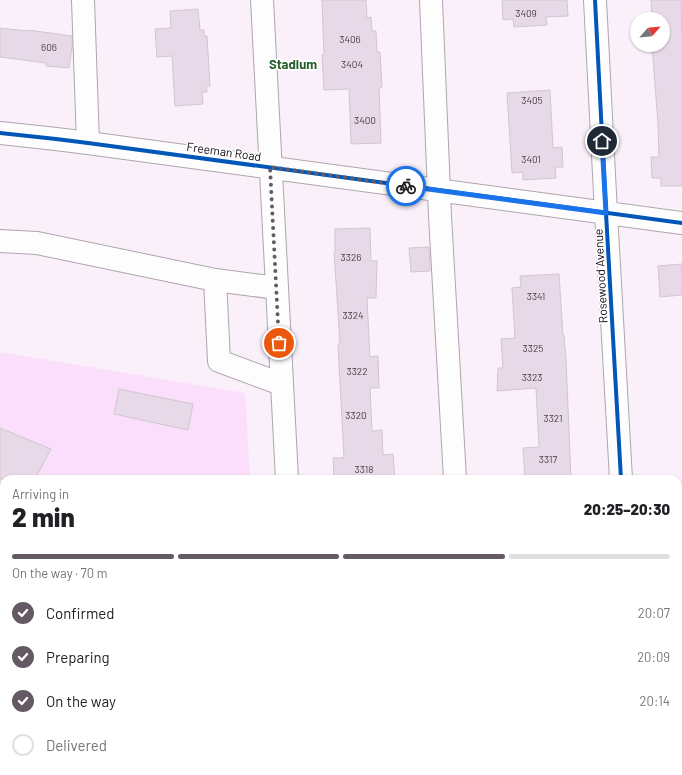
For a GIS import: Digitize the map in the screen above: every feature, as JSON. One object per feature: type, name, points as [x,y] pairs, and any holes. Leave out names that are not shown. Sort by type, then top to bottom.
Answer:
[{"type":"street","points":[[83,0],[88,143]]},
{"type":"street","points":[[262,0],[287,475]]},
{"type":"street","points":[[431,0],[439,190],[455,475]]},
{"type":"street","name":"Rosewood Avenue","points":[[595,0],[621,475]]},
{"type":"street","name":"Freeman Road","points":[[0,133],[56,138],[682,223]]},
{"type":"street","points":[[0,241],[37,243],[215,280],[277,288]]},
{"type":"street","points":[[215,280],[219,361],[281,384]]},
{"type":"shaded area","points":[[0,352],[245,393],[250,475],[0,475]]},
{"type":"building","points":[[322,0],[366,0],[367,18],[371,17],[372,31],[376,31],[377,52],[380,52],[382,87],[379,88],[381,143],[351,144],[349,89],[324,90],[322,55],[324,55]]},
{"type":"building","points":[[502,0],[567,0],[568,16],[546,17],[547,25],[514,27],[513,19],[503,20]]},
{"type":"building","points":[[651,0],[681,0],[682,186],[661,186],[661,178],[652,178],[651,157],[659,157],[653,52],[670,52],[670,12],[652,12]]},
{"type":"building","points":[[198,9],[200,30],[204,30],[204,36],[207,36],[210,86],[206,86],[207,92],[202,92],[203,104],[175,106],[172,56],[157,57],[155,29],[171,28],[170,11]]},
{"type":"building","points":[[0,28],[72,36],[69,68],[46,66],[46,63],[0,57]]},
{"type":"building","points":[[550,90],[553,148],[562,147],[563,167],[555,167],[556,178],[523,180],[523,172],[512,173],[507,93]]},
{"type":"building","points":[[370,228],[371,261],[377,261],[376,298],[367,298],[370,357],[378,356],[379,388],[370,388],[372,431],[382,430],[383,455],[393,454],[395,475],[334,475],[333,458],[344,458],[338,344],[340,343],[334,252],[335,229]]},
{"type":"building","points":[[429,247],[430,271],[411,272],[409,248]]},
{"type":"building","points":[[682,264],[682,295],[660,297],[658,266]]},
{"type":"building","points":[[559,274],[566,358],[571,475],[525,475],[523,448],[539,447],[536,388],[497,391],[498,368],[503,368],[501,339],[515,338],[512,288],[521,287],[520,276]]},
{"type":"building","points":[[119,389],[193,404],[188,430],[114,414]]},
{"type":"building","points":[[0,428],[51,449],[37,475],[0,475]]},
{"type":"cycle path","points":[[595,0],[621,475]]},
{"type":"cycle path","points":[[0,133],[88,143],[682,223]]},
{"type":"way so far","points":[[279,343],[270,167],[406,186]]},
{"type":"district","name":"Stadium","points":[[293,64]]},
{"type":"route","points":[[406,186],[606,213],[602,141]]}]
